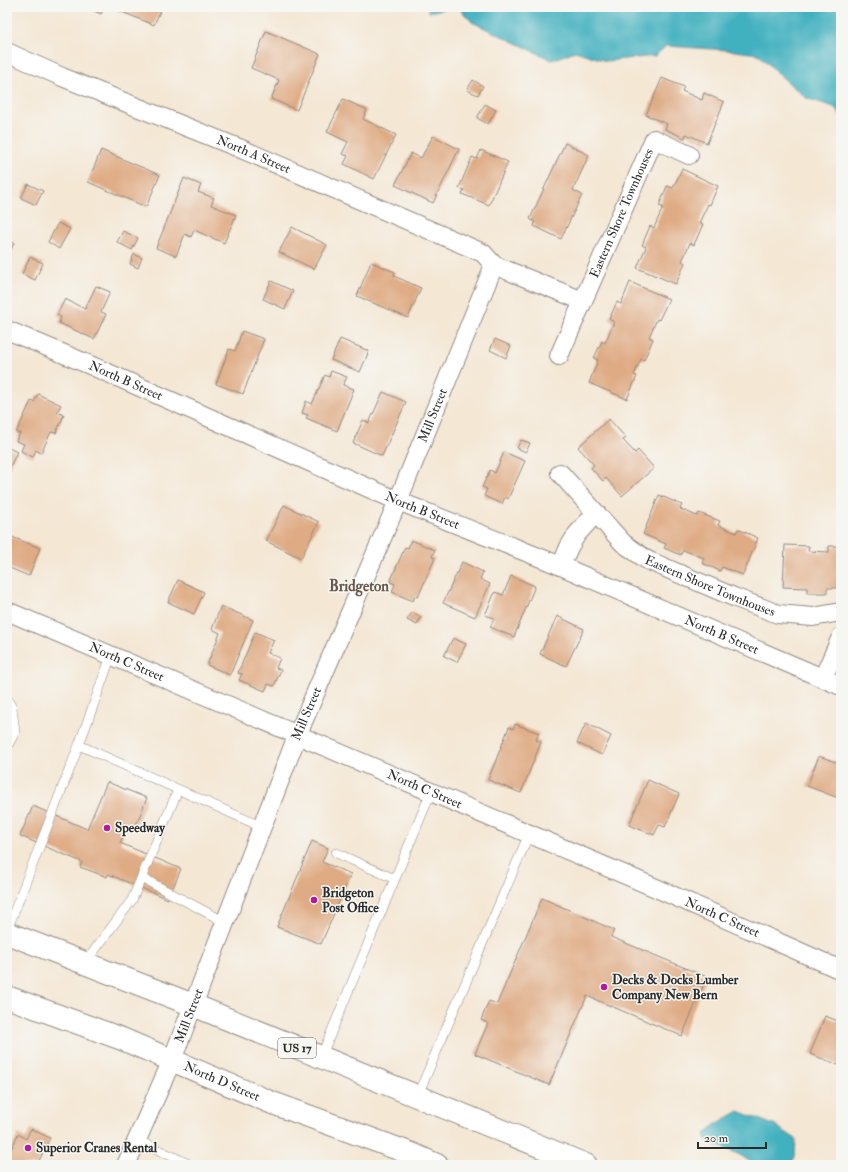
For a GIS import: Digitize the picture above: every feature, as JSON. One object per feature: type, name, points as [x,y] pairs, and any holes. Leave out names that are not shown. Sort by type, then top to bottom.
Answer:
[{"type":"highway","name":"US 17","points":[[7,931],[586,1165]]},
{"type":"highway","name":"North D Street","points":[[7,997],[122,1039],[270,1102],[412,1154],[437,1165]]},
{"type":"street","name":"North A Street","points":[[7,52],[62,77],[239,148],[483,252],[494,265]]},
{"type":"street","name":"Eastern Shore Townhouses","points":[[559,356],[654,139],[689,155]]},
{"type":"street","points":[[494,265],[583,301]]},
{"type":"street","name":"Mill Street","points":[[126,1165],[172,1060],[297,736],[398,501],[494,265]]},
{"type":"street","name":"North B Street","points":[[7,330],[398,501],[561,566],[841,686]]},
{"type":"street","name":"Eastern Shore Townhouses","points":[[560,473],[623,543],[646,560],[778,614],[813,617],[841,612]]},
{"type":"street","points":[[561,566],[569,546],[577,534],[596,513]]},
{"type":"street","name":"North C Street","points":[[7,611],[529,834],[841,970]]},
{"type":"street","points":[[823,678],[841,637]]},
{"type":"lane","points":[[7,931],[79,745],[111,656]]},
{"type":"lane","points":[[7,699],[12,708],[15,732],[7,748]]},
{"type":"lane","points":[[79,745],[262,827]]},
{"type":"lane","points":[[85,963],[132,900],[178,790]]},
{"type":"lane","points":[[321,1058],[431,792]]},
{"type":"lane","points":[[417,1097],[529,834]]},
{"type":"lane","points":[[336,853],[395,879]]},
{"type":"lane","points":[[142,878],[225,922]]},
{"type":"lane","points":[[137,1140],[190,1165]]},
{"type":"water","points":[[427,7],[454,7],[429,12]]},
{"type":"water","points":[[458,7],[841,7],[841,115],[834,107],[806,98],[758,54],[727,50],[666,46],[655,56],[606,61],[575,51],[552,60],[472,22]]},
{"type":"water","points":[[739,1111],[776,1126],[796,1139],[795,1157],[790,1165],[753,1165],[744,1157],[708,1142],[705,1134],[716,1124]]},
{"type":"building","points":[[85,7],[104,7],[101,14]]},
{"type":"building","points":[[110,7],[162,7],[154,25]]},
{"type":"building","points":[[266,31],[320,54],[297,110],[271,99],[279,80],[251,68]]},
{"type":"building","points":[[662,78],[684,87],[682,91],[702,100],[704,93],[724,102],[707,143],[686,134],[685,138],[665,129],[667,124],[646,115]]},
{"type":"building","points":[[473,80],[483,86],[478,95],[467,90]]},
{"type":"building","points":[[343,99],[367,110],[363,119],[396,135],[374,179],[344,164],[348,156],[342,154],[348,142],[327,132]]},
{"type":"building","points":[[485,104],[496,110],[488,124],[477,118]]},
{"type":"building","points":[[433,136],[459,149],[433,203],[395,185],[411,153],[421,158]]},
{"type":"building","points":[[565,143],[589,155],[573,190],[582,195],[561,239],[534,226],[535,222],[530,219]]},
{"type":"building","points":[[101,150],[160,175],[146,207],[88,182]]},
{"type":"building","points":[[481,150],[508,162],[489,205],[462,194],[464,190],[459,188],[472,157],[477,159]]},
{"type":"building","points":[[682,169],[718,186],[710,205],[708,204],[699,223],[703,224],[694,245],[690,243],[682,261],[685,263],[676,284],[637,268],[646,247],[642,245],[650,226],[654,228],[663,207],[659,206],[667,186],[673,188]]},
{"type":"building","points":[[184,178],[201,185],[198,192],[214,198],[211,205],[236,215],[224,243],[194,230],[191,237],[185,234],[176,256],[156,248]]},
{"type":"building","points":[[28,184],[43,191],[36,205],[21,198]]},
{"type":"building","points":[[58,223],[70,229],[59,249],[48,242]]},
{"type":"building","points":[[292,227],[327,245],[314,269],[279,252]]},
{"type":"building","points":[[123,231],[138,238],[132,250],[117,242]]},
{"type":"building","points":[[7,240],[14,243],[7,259]]},
{"type":"building","points":[[134,254],[142,258],[138,268],[130,264]]},
{"type":"building","points":[[30,257],[43,263],[35,280],[22,274]]},
{"type":"building","points":[[371,262],[395,272],[394,276],[421,288],[408,318],[357,296]]},
{"type":"building","points":[[271,281],[293,291],[285,309],[263,299]]},
{"type":"building","points":[[630,282],[669,299],[659,320],[657,319],[649,337],[653,339],[644,360],[641,359],[634,375],[637,376],[627,399],[589,383],[598,360],[594,358],[602,341],[605,343],[614,322],[609,319],[617,302],[621,304]]},
{"type":"building","points":[[96,286],[110,292],[101,312],[106,314],[94,339],[59,323],[61,317],[57,315],[65,299],[85,309]]},
{"type":"building","points":[[242,331],[264,339],[243,394],[216,384],[229,349],[235,351]]},
{"type":"building","points":[[340,339],[369,351],[360,372],[331,360]]},
{"type":"building","points":[[495,339],[511,346],[506,358],[490,350]]},
{"type":"building","points":[[331,371],[347,377],[343,385],[354,389],[337,431],[306,418],[308,415],[302,413],[306,401],[312,404],[325,375],[329,377]]},
{"type":"building","points":[[383,392],[406,402],[382,456],[353,443],[363,420],[369,423]]},
{"type":"building","points":[[38,394],[61,405],[57,412],[64,415],[56,433],[51,432],[41,453],[36,450],[33,457],[21,451],[24,444],[16,441],[20,433],[16,433],[31,401],[34,402]]},
{"type":"building","points":[[609,419],[626,438],[623,440],[635,453],[638,450],[654,468],[622,496],[606,478],[603,481],[591,468],[594,465],[578,447]]},
{"type":"building","points":[[521,440],[530,443],[526,452],[517,448]]},
{"type":"building","points":[[7,447],[17,452],[7,473]]},
{"type":"building","points":[[504,452],[525,461],[508,499],[505,497],[502,504],[484,496],[487,489],[482,487],[490,470],[495,473]]},
{"type":"building","points":[[659,495],[682,505],[680,509],[697,516],[699,513],[720,521],[718,525],[736,533],[738,529],[758,538],[743,575],[722,567],[720,571],[702,563],[704,558],[683,550],[681,555],[673,552],[664,548],[666,544],[643,534]]},
{"type":"building","points":[[284,505],[319,522],[301,558],[266,541]]},
{"type":"building","points":[[7,535],[40,548],[29,576],[7,567]]},
{"type":"building","points":[[411,540],[435,550],[432,557],[435,558],[418,597],[415,596],[413,601],[392,592],[395,584],[390,582],[405,547],[408,548]]},
{"type":"building","points":[[785,545],[809,546],[808,551],[829,552],[829,546],[841,546],[841,588],[827,588],[827,593],[807,593],[807,588],[783,587]]},
{"type":"building","points":[[462,562],[483,572],[480,579],[490,584],[475,617],[443,603]]},
{"type":"building","points":[[511,576],[535,586],[514,637],[490,627],[494,618],[485,615],[495,592],[503,595]]},
{"type":"building","points":[[178,580],[204,592],[194,614],[168,602]]},
{"type":"building","points":[[221,606],[253,620],[230,675],[207,665],[220,633],[212,629]]},
{"type":"building","points":[[412,612],[421,617],[417,625],[407,620]]},
{"type":"building","points":[[557,616],[584,629],[566,666],[540,654]]},
{"type":"building","points":[[255,632],[274,640],[268,653],[280,658],[276,668],[281,670],[274,686],[268,684],[265,691],[239,680],[242,674],[238,673]]},
{"type":"building","points":[[453,638],[466,644],[457,662],[444,656]]},
{"type":"building","points":[[586,723],[611,736],[602,755],[577,743]]},
{"type":"building","points":[[515,724],[539,733],[536,740],[541,742],[521,793],[488,780],[509,727],[513,729]]},
{"type":"building","points":[[819,756],[841,764],[841,799],[807,786]]},
{"type":"building","points":[[648,780],[679,794],[665,827],[659,825],[654,835],[629,825]]},
{"type":"building","points":[[107,782],[147,798],[134,830],[127,827],[120,843],[181,869],[168,899],[108,874],[107,877],[80,867],[82,862],[20,836],[33,806],[87,829]]},
{"type":"building","name":"Bridgeton Post Office","points":[[312,841],[328,848],[322,862],[351,874],[321,944],[277,927]]},
{"type":"building","name":"Decks & Docks Lumber Company New Bern","points":[[542,898],[614,930],[611,937],[707,977],[682,1036],[587,996],[549,1085],[475,1054],[488,1023],[481,1020],[489,1001],[497,1004]]},
{"type":"building","points":[[825,1016],[841,1022],[841,1066],[810,1054]]},
{"type":"building","name":"Superior Cranes Rental","points":[[31,1129],[50,1138],[37,1165],[7,1165],[7,1158],[18,1134],[26,1139]]},
{"type":"building","points":[[841,1154],[841,1165],[837,1165]]},
{"type":"place","name":"Speedway","points":[[107,828]]},
{"type":"place","name":"Bridgeton Post Office","points":[[314,900]]},
{"type":"place","name":"Decks & Docks Lumber Company New Bern","points":[[604,987]]},
{"type":"place","name":"Superior Cranes Rental","points":[[28,1148]]},
{"type":"district","name":"Bridgeton","points":[[359,586]]}]
